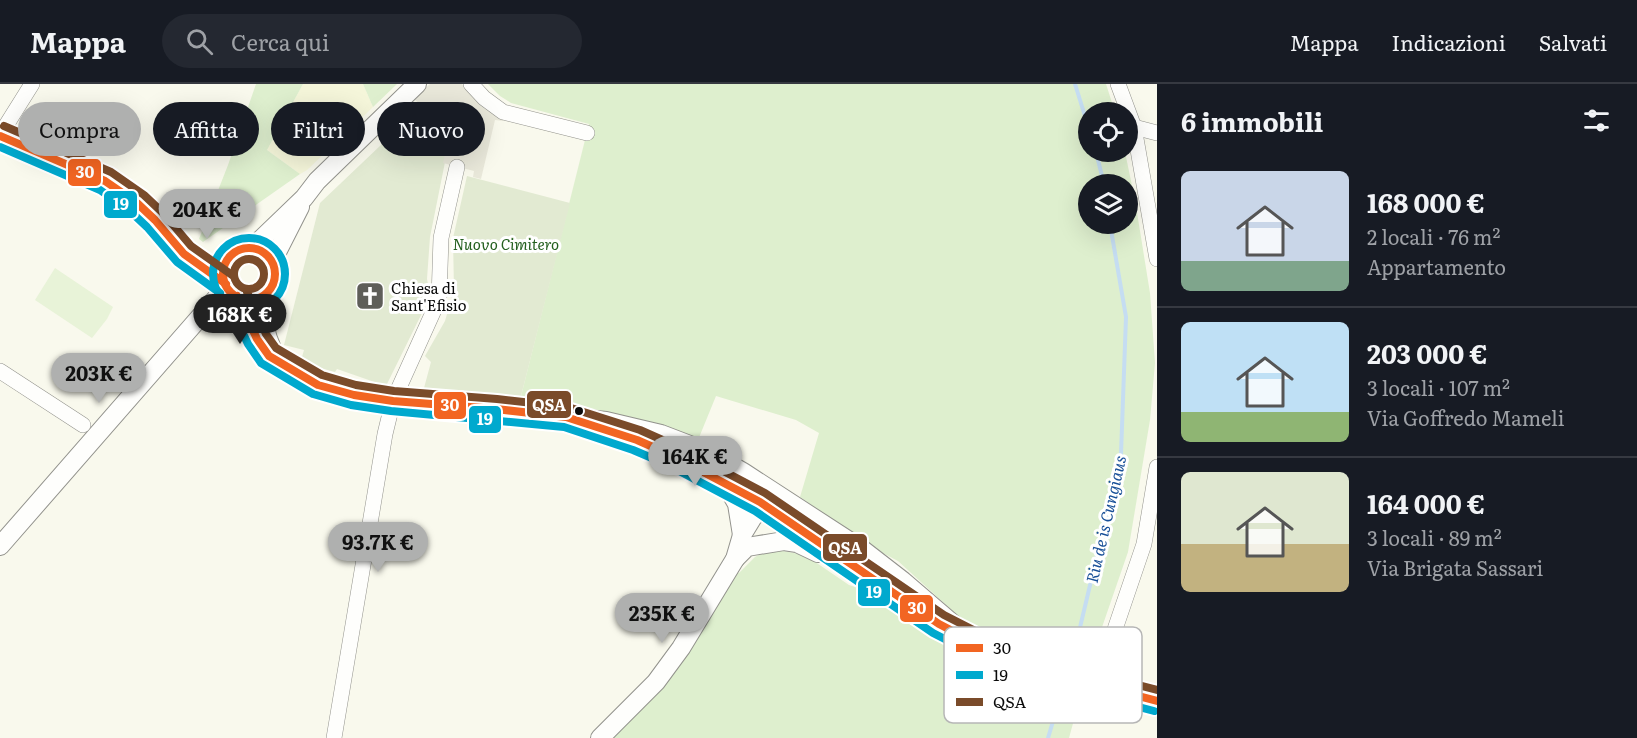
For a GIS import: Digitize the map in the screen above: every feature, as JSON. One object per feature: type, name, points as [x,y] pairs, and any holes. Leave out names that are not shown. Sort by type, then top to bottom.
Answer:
[{"type":"street","points":[[32,84],[0,136],[105,181],[137,202],[184,254],[230,289],[249,300],[266,294]]},
{"type":"street","points":[[252,248],[417,84]]},
{"type":"street","points":[[471,84],[484,98],[503,112],[587,133]]},
{"type":"street","points":[[1118,84],[1125,102]]},
{"type":"street","points":[[1138,128],[1157,133]]},
{"type":"street","points":[[1138,150],[1157,259]]},
{"type":"street","points":[[334,738],[385,434],[393,401],[439,299],[441,238],[457,167]]},
{"type":"street","points":[[272,262],[304,198]]},
{"type":"street","points":[[184,254],[208,258],[230,257],[244,249],[252,248],[267,255],[275,271],[274,279],[266,294],[263,321],[267,339],[280,364]]},
{"type":"street","points":[[230,257],[224,273],[230,289],[268,356],[318,385],[354,395],[393,401],[606,421],[639,434],[695,447],[743,472],[857,547],[903,581],[957,627]]},
{"type":"street","points":[[0,546],[230,289]]},
{"type":"street","points":[[0,371],[83,425]]},
{"type":"street","points":[[639,434],[671,455],[769,508],[945,627]]},
{"type":"street","points":[[600,738],[656,682],[681,648],[741,547],[767,515],[770,500],[736,477],[700,458],[695,447]]},
{"type":"street","points":[[1116,627],[1144,544],[1157,467]]},
{"type":"street","points":[[724,482],[737,504],[741,547]]},
{"type":"street","points":[[769,508],[780,505],[842,547],[857,547]]},
{"type":"street","points":[[741,547],[784,541],[809,547],[834,563],[847,562]]},
{"type":"street","points":[[1142,697],[1157,701]]},
{"type":"green space","points":[[256,84],[303,84],[293,102],[271,102],[271,143],[267,150],[271,156],[275,156],[300,174],[203,242],[199,239],[231,156],[259,156],[259,102],[250,102]]},
{"type":"green space","points":[[303,84],[363,84],[373,107],[365,115],[365,102],[293,102]]},
{"type":"green space","points":[[363,84],[397,84],[377,102],[373,107]]},
{"type":"green space","points":[[488,84],[1106,84],[1112,102],[1078,102],[1078,162],[1127,162],[1130,174],[1078,174],[1078,234],[1138,234],[1138,219],[1150,293],[1155,363],[1150,420],[1128,552],[1102,627],[970,627],[898,561],[875,549],[800,497],[819,433],[796,420],[716,396],[698,440],[656,424],[613,413],[583,407],[582,410],[524,402],[521,396],[589,124],[511,103]]},
{"type":"green space","points":[[377,149],[377,156],[446,156],[430,237],[427,279],[429,289],[423,311],[386,386],[337,369],[335,372],[313,366],[302,357],[304,350],[284,345],[320,203]]},
{"type":"green space","points":[[275,156],[322,156],[300,174]]},
{"type":"green space","name":"Nuovo Cimitero","points":[[467,176],[570,203],[521,396],[424,388],[431,362],[425,356],[445,321],[454,290],[453,238]]},
{"type":"green space","points":[[55,268],[113,307],[92,338],[35,300]]},
{"type":"green space","points":[[777,550],[805,555],[849,585],[880,595],[944,635],[944,723],[1073,723],[1069,738],[613,738],[641,710],[736,572],[739,573],[755,557],[764,552]]},
{"type":"shaded area","points":[[430,84],[462,84],[483,102],[417,102],[414,99]]},
{"type":"shaded area","points":[[485,104],[503,118],[503,121],[495,120],[481,179],[473,177],[474,171],[443,163],[445,156],[485,156]]},
{"type":"waterway","name":"Riu de is Cungiaus","points":[[1075,84],[1081,102]]},
{"type":"waterway","name":"Riu de is Cungiaus","points":[[1098,162],[1102,174]]},
{"type":"waterway","name":"Riu de is Cungiaus","points":[[1080,627],[1121,454],[1126,317],[1112,234]]},
{"type":"waterway","name":"Riu de is Cungiaus","points":[[1048,738],[1052,723]]},
{"type":"transit line","name":"QSA","points":[[4,126],[111,172],[144,195],[191,246],[232,275]]},
{"type":"transit line","name":"30","points":[[0,136],[105,181],[137,203],[184,254],[226,284]]},
{"type":"transit line","name":"19","points":[[0,147],[100,190],[130,211],[177,262],[220,293]]},
{"type":"transit line","name":"19","points":[[249,238],[263,241],[275,248],[282,260],[285,274],[282,288],[275,300],[263,307],[249,310],[235,307],[223,300],[216,288],[213,274],[216,260],[223,248],[235,241],[249,238]]},
{"type":"transit line","name":"30","points":[[249,248],[259,250],[267,256],[273,264],[275,274],[273,284],[267,292],[259,298],[249,300],[239,298],[231,292],[225,284],[223,274],[225,264],[231,256],[239,250],[249,248]]},
{"type":"transit line","name":"QSA","points":[[249,259],[260,263],[264,274],[260,285],[249,289],[238,285],[234,274],[238,263],[249,259]]},
{"type":"transit line","name":"QSA","points":[[247,292],[266,334],[276,348],[322,375],[356,385],[394,391],[568,407],[640,430],[676,446],[765,493],[944,615],[968,627]]},
{"type":"transit line","name":"30","points":[[237,296],[257,339],[269,356],[318,385],[354,395],[393,401],[566,417],[637,440],[671,455],[760,502],[945,627]]},
{"type":"transit line","name":"19","points":[[227,300],[248,344],[261,363],[313,394],[351,405],[391,411],[564,427],[633,450],[666,464],[755,511],[944,639]]},
{"type":"transit line","name":"QSA","points":[[1142,686],[1157,690]]},
{"type":"transit line","name":"30","points":[[1142,697],[1157,701]]},
{"type":"transit line","name":"19","points":[[1142,708],[1154,711]]},
{"type":"place","name":"Chiesa di Sant'Efisio","points":[[370,296]]}]
